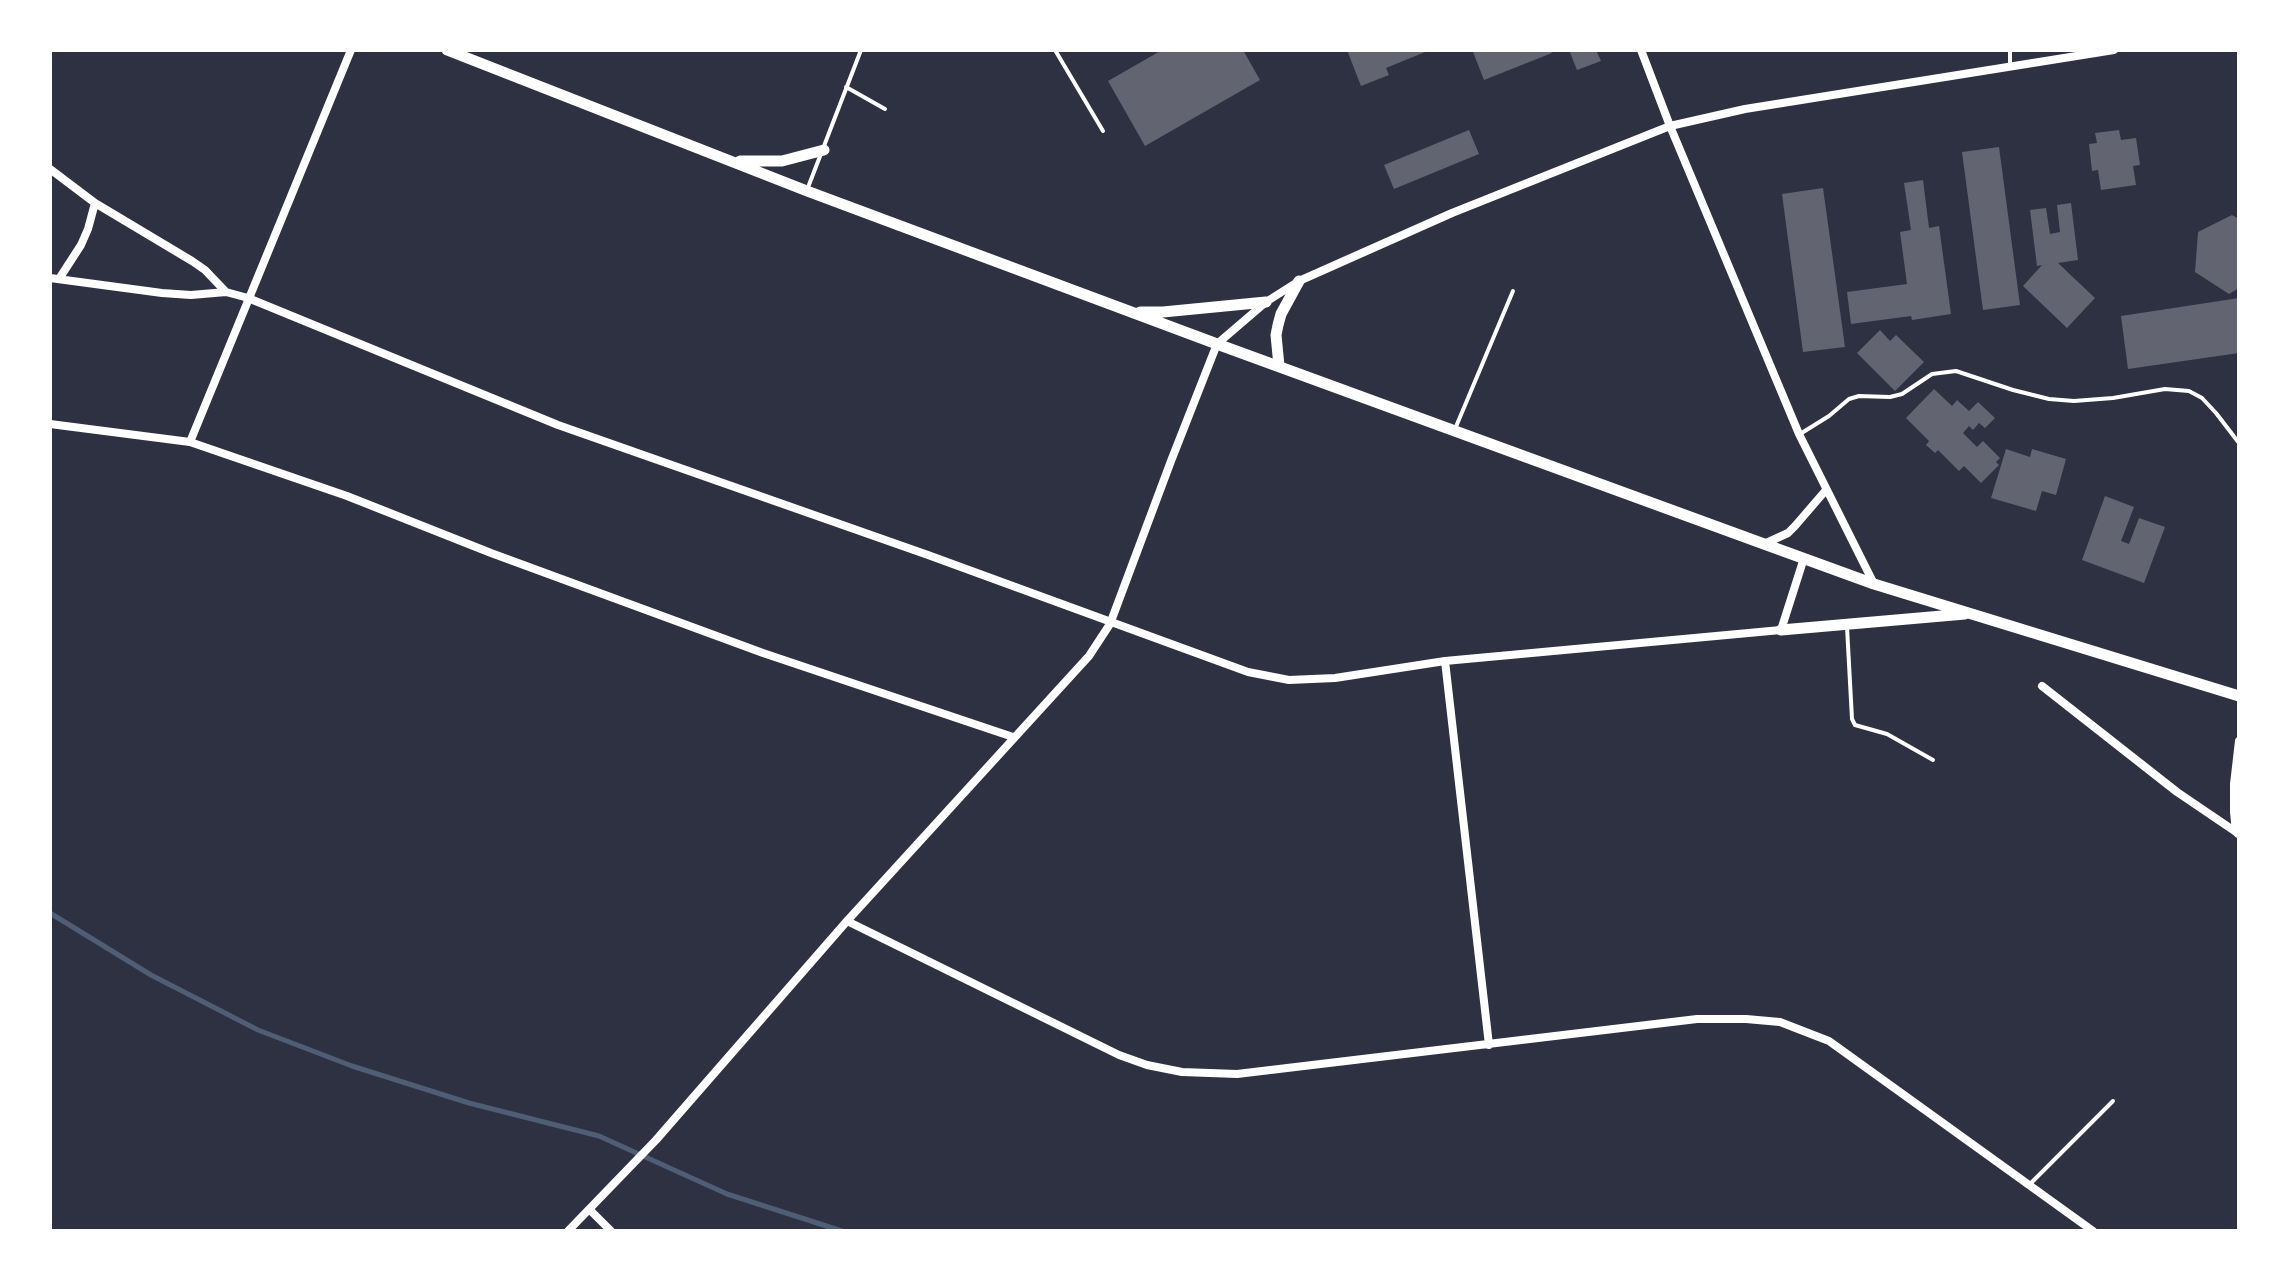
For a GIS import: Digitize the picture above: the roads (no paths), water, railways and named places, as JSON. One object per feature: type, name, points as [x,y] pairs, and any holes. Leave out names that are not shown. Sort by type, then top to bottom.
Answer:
[{"type":"street","points":[[190,442],[351,50]]},
{"type":"street","points":[[447,50],[807,191],[1874,584],[2239,696]]},
{"type":"street","points":[[1641,50],[1799,434],[1874,584]]},
{"type":"street","points":[[568,1231],[656,1140],[847,921],[1089,656],[1110,624],[1217,344],[1266,302],[1299,281],[1452,213],[1670,126],[1745,109],[2114,50]]},
{"type":"street","points":[[727,160],[770,162],[824,150]]},
{"type":"street","points":[[50,169],[95,203],[205,270],[226,292]]},
{"type":"street","points":[[54,278],[81,245],[95,203]]},
{"type":"street","points":[[54,278],[162,293],[191,295],[226,292],[248,298],[558,425],[913,550],[1110,624],[1248,672],[1289,680],[1335,678],[1445,661],[1974,613]]},
{"type":"street","points":[[1279,366],[1276,335],[1281,314],[1299,281]]},
{"type":"street","points":[[1131,312],[1266,302]]},
{"type":"street","points":[[50,424],[190,442],[347,496],[491,553],[734,642],[1013,737]]},
{"type":"street","points":[[1764,544],[1788,533],[1826,490]]},
{"type":"street","points":[[1781,630],[1804,558]]},
{"type":"street","points":[[1445,661],[1489,1045]]},
{"type":"street","points":[[2042,686],[2177,792],[2238,833]]},
{"type":"street","points":[[2238,833],[2234,784],[2239,741]]},
{"type":"street","points":[[847,921],[1119,1055],[1182,1072],[1237,1074],[1697,1019],[1780,1022],[1829,1041],[2093,1231]]},
{"type":"street","points":[[590,1210],[611,1231]]},
{"type":"lane","points":[[807,191],[861,50]]},
{"type":"lane","points":[[1055,50],[1103,131]]},
{"type":"lane","points":[[2010,50],[2010,65]]},
{"type":"lane","points":[[846,87],[885,109]]},
{"type":"lane","points":[[1454,431],[1513,291]]},
{"type":"lane","points":[[1799,434],[1829,416],[1849,399],[1902,394],[1932,374],[1956,371],[2049,399],[2074,401],[2165,389],[2189,391],[2202,398],[2239,443]]},
{"type":"lane","points":[[1847,624],[1852,719],[1855,725],[1887,734],[1933,760]]},
{"type":"lane","points":[[2029,1186],[2113,1101]]},
{"type":"waterway","points":[[50,913],[151,975],[258,1030],[352,1066],[469,1103],[599,1136],[727,1194],[842,1231]]}]
